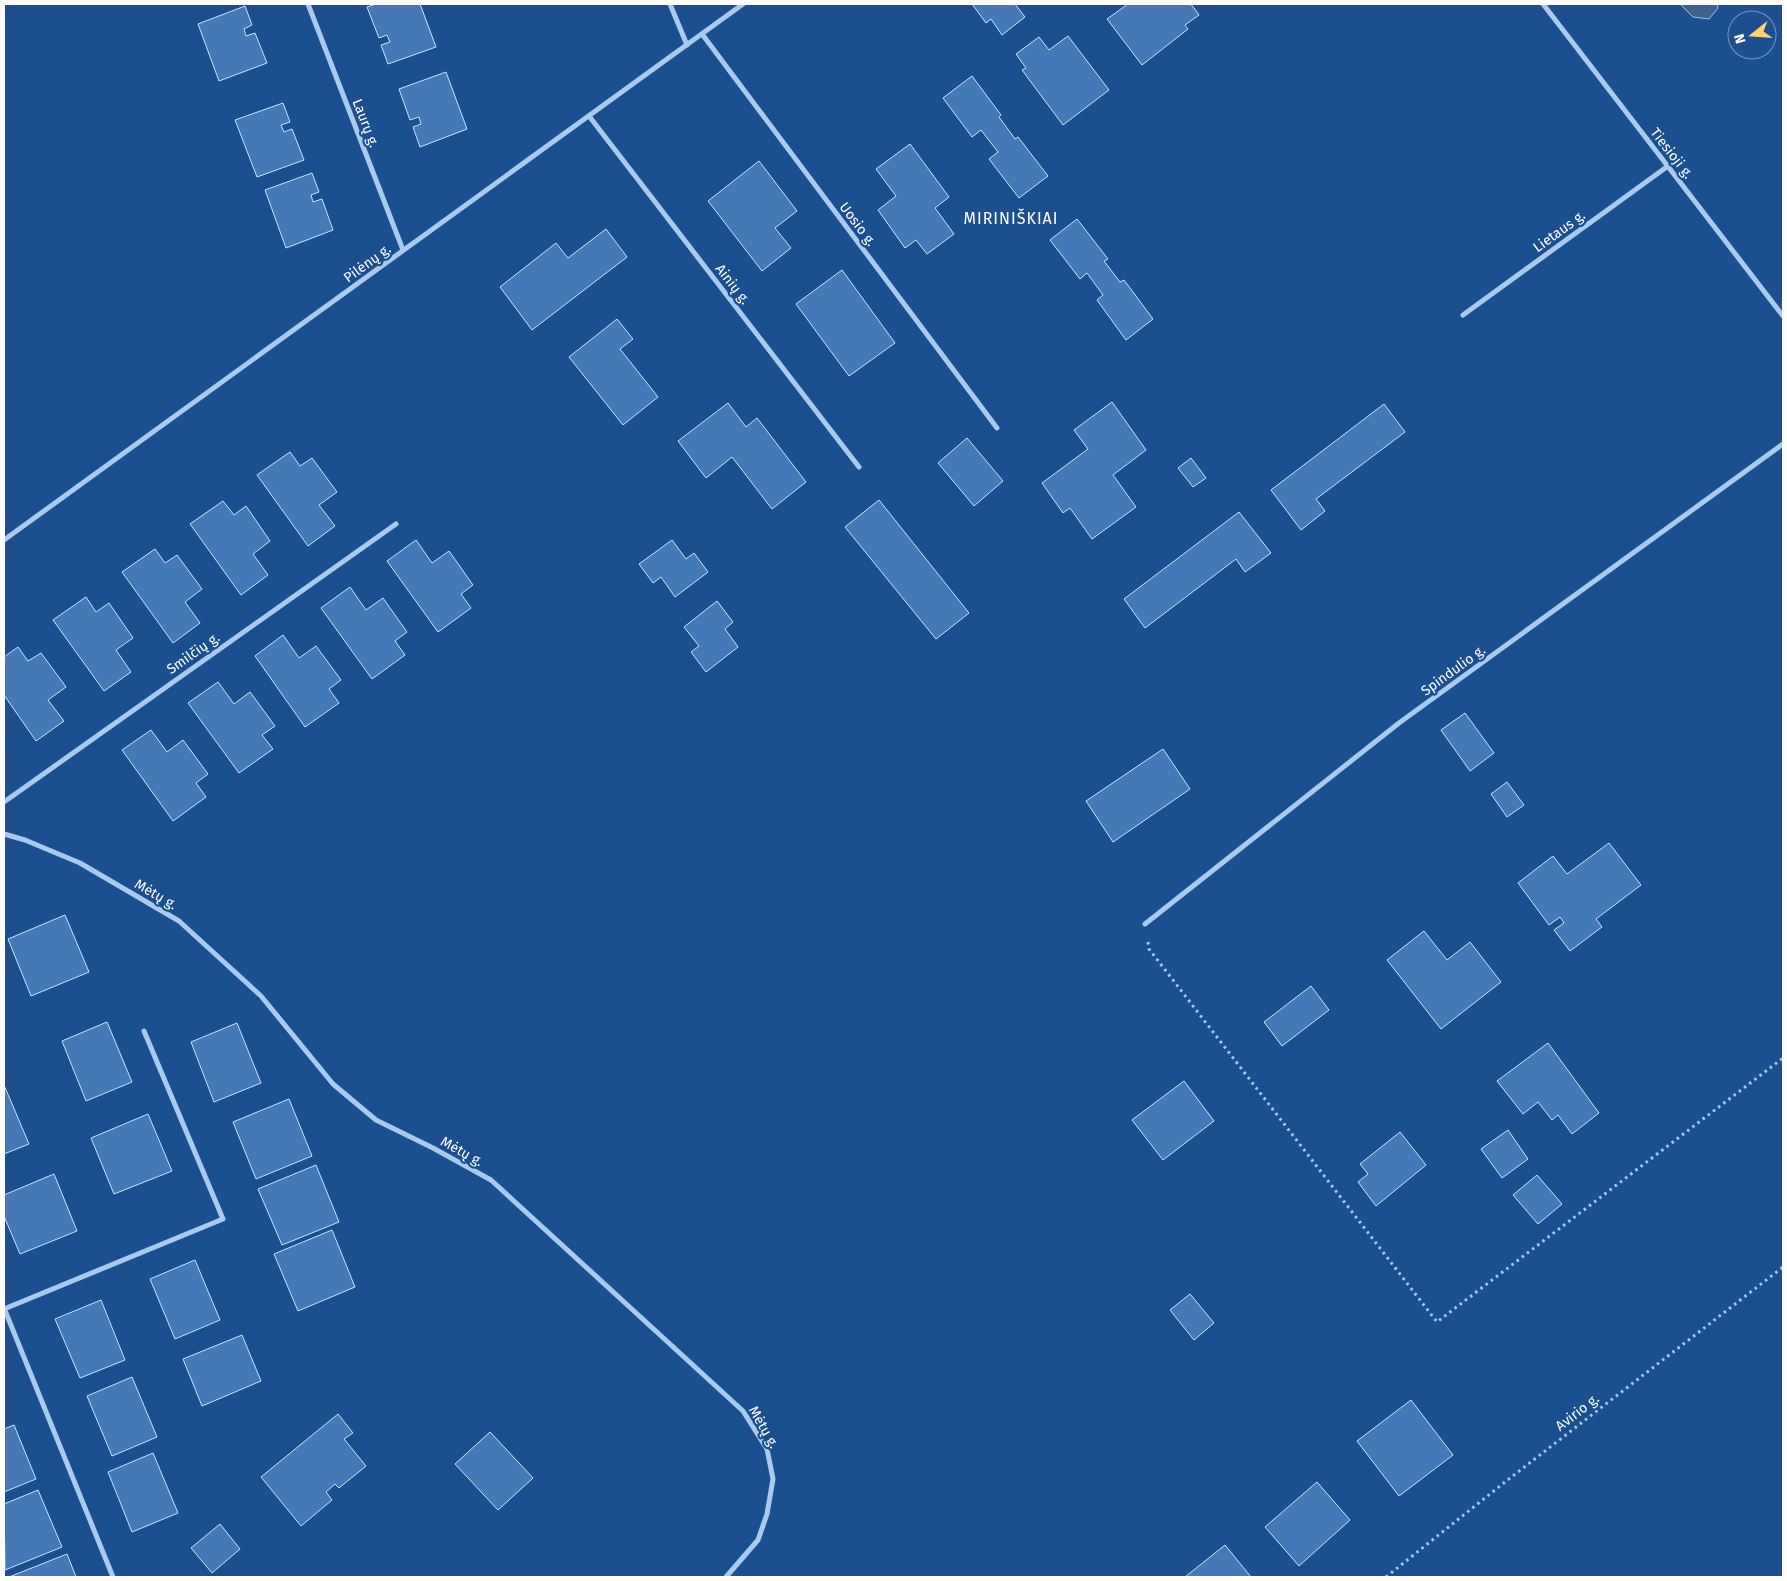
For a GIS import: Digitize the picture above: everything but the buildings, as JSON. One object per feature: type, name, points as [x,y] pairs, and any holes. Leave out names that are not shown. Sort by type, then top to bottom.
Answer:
[{"type":"street","name":"Laurų g.","points":[[308,4],[403,250]]},
{"type":"street","points":[[670,4],[687,45]]},
{"type":"street","name":"Pilėnų g.","points":[[4,540],[743,4]]},
{"type":"street","name":"Tiesioji g.","points":[[1543,4],[1783,316]]},
{"type":"street","name":"Uosio g.","points":[[702,34],[997,428]]},
{"type":"street","name":"Ainių g.","points":[[589,116],[860,467]]},
{"type":"street","name":"Lietaus g.","points":[[1463,315],[1668,166]]},
{"type":"street","name":"Spindulio g.","points":[[1145,924],[1399,723],[1783,444]]},
{"type":"street","name":"Smilčių g.","points":[[4,802],[396,524]]},
{"type":"street","name":"Mėtų g.","points":[[4,834],[25,840],[80,863],[178,921],[261,996],[333,1084],[376,1120],[433,1148],[491,1180],[743,1411],[767,1449],[773,1479],[768,1514],[758,1540],[726,1577]]},
{"type":"street","points":[[113,1577],[4,1308],[223,1219],[144,1031]]},
{"type":"path","points":[[1145,924],[1148,949],[1437,1322],[1783,1058]]},
{"type":"path","name":"Avirio g.","points":[[1386,1577],[1505,1482],[1783,1267]]},
{"type":"water","points":[[1680,4],[1717,4],[1718,8],[1709,19],[1693,17]]},
{"type":"district","name":"MIRINIŠKIAI","points":[[1011,218]]}]
